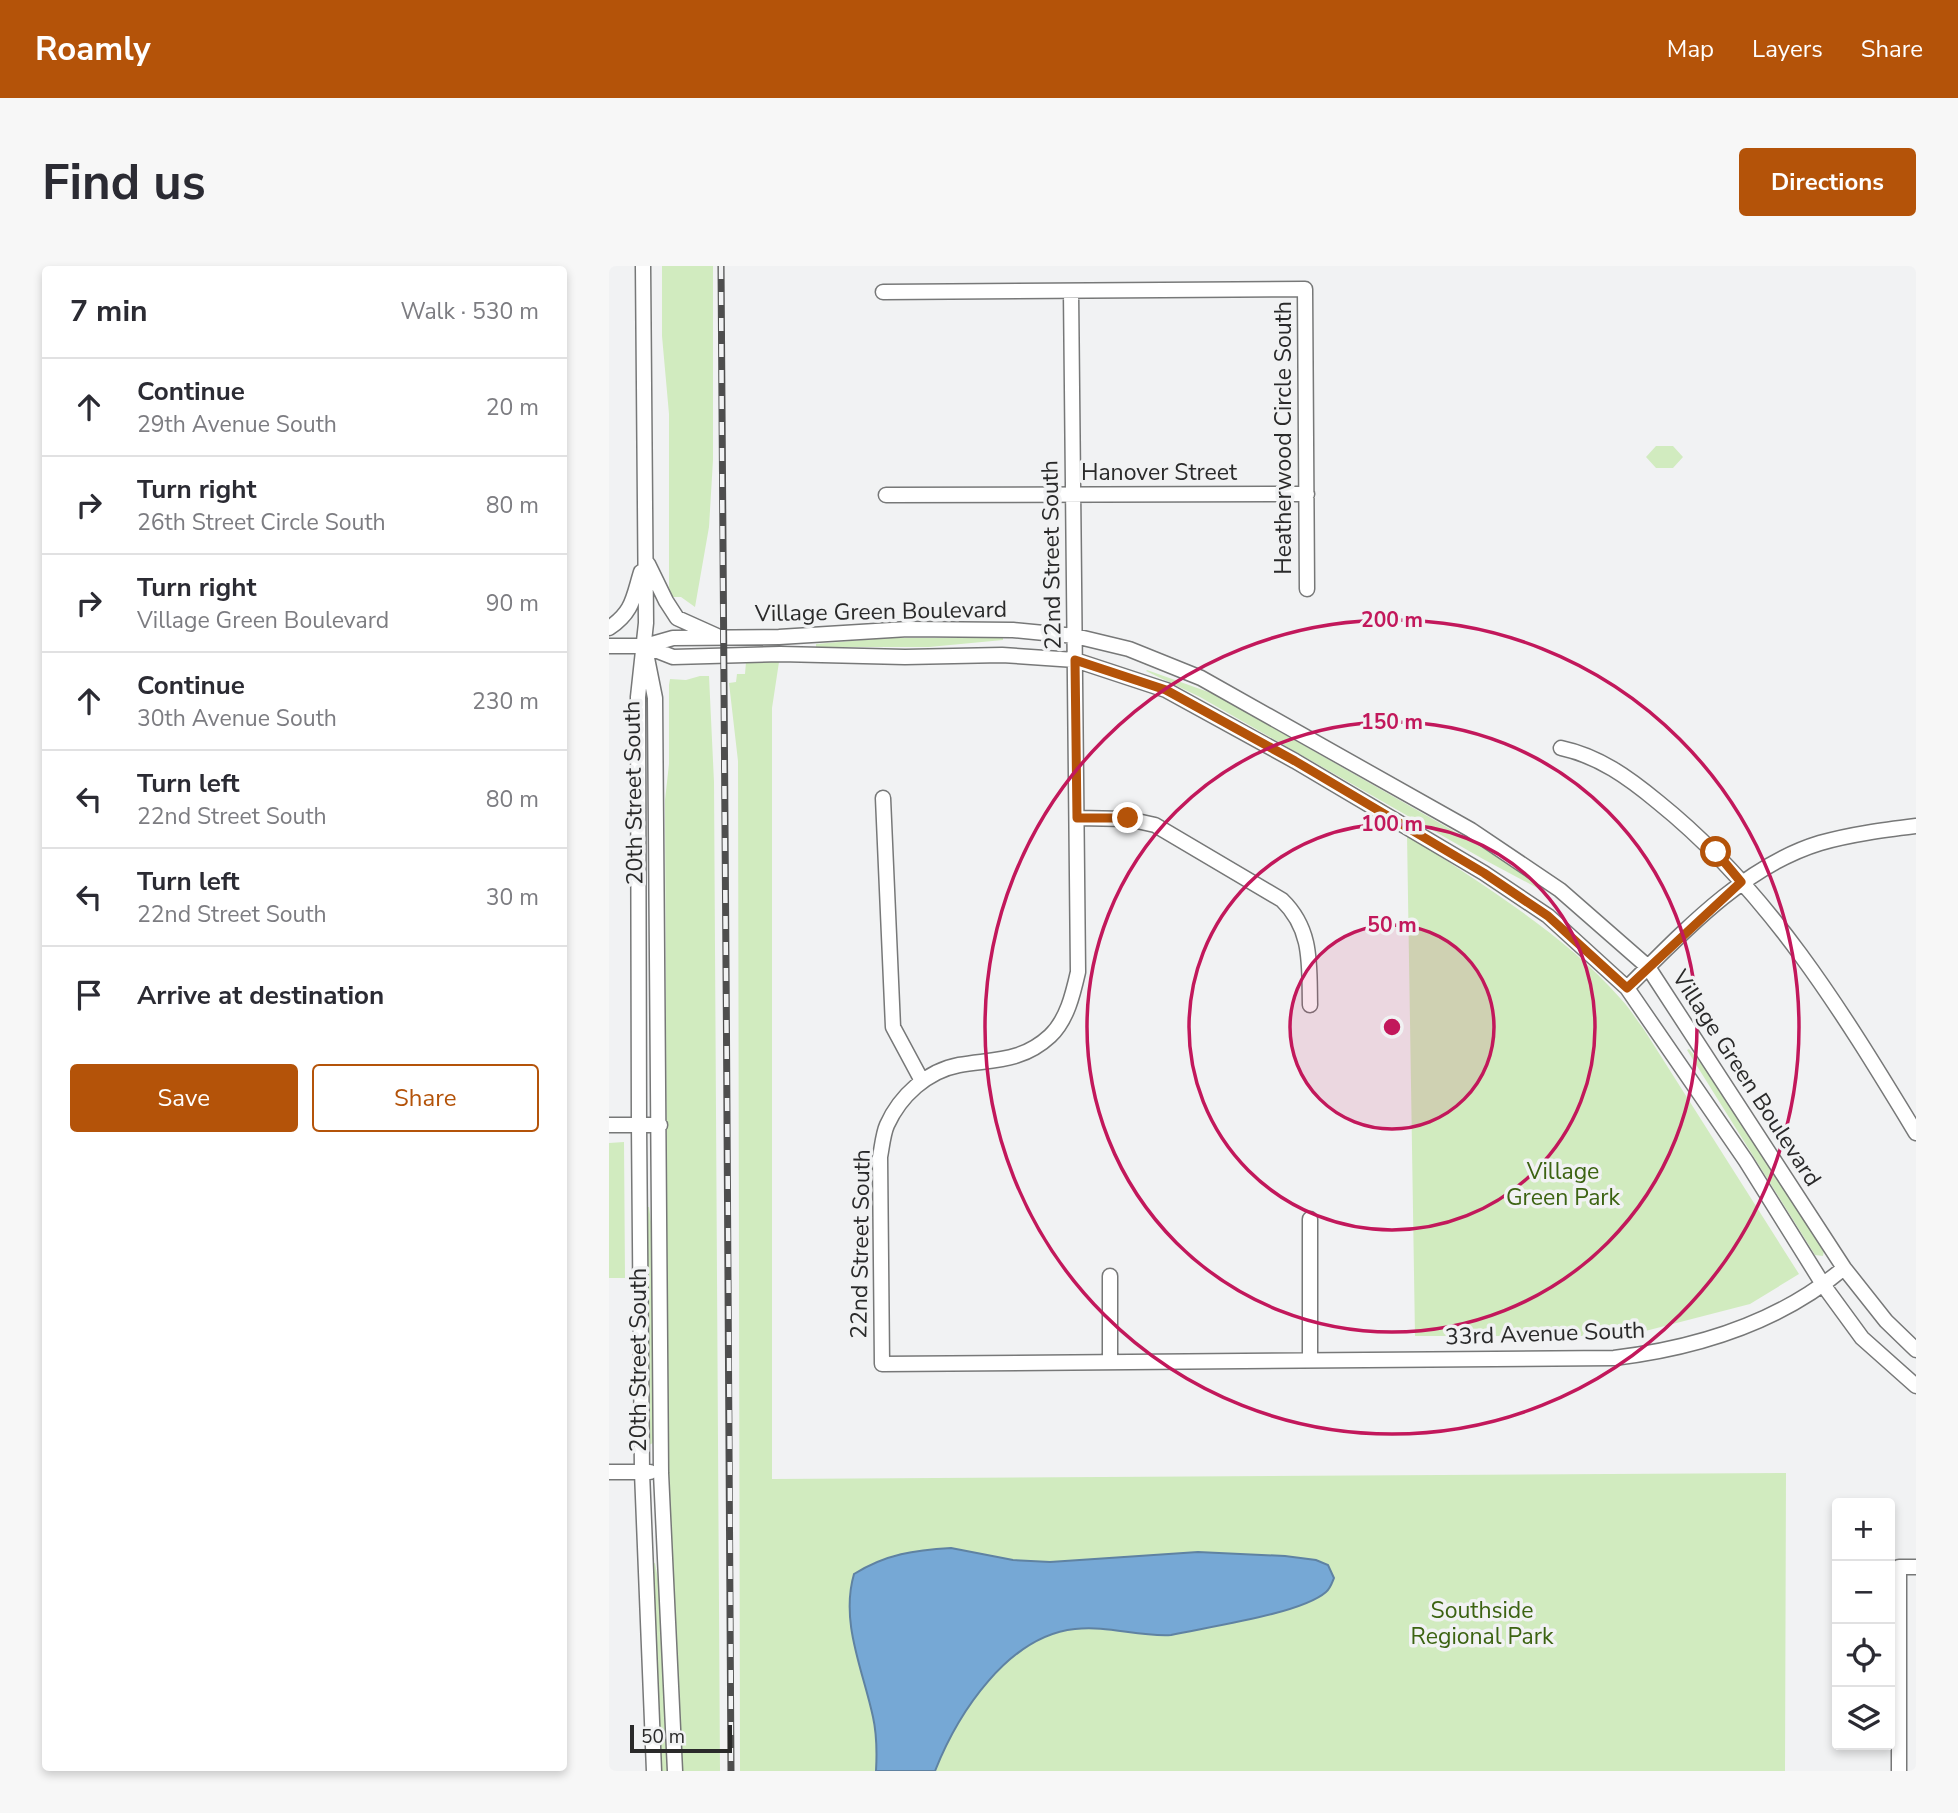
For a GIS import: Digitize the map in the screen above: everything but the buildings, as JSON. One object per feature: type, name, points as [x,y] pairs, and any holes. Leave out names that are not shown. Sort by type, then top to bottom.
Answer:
[{"type":"street","points":[[609,646],[645,646],[643,266]]},
{"type":"street","name":"Heatherwood Circle South","points":[[883,292],[1305,289],[1307,589]]},
{"type":"street","name":"22nd Street South","points":[[882,1364],[880,1157],[886,1126],[904,1098],[922,1081],[939,1071],[1023,1054],[1052,1035],[1069,1006],[1078,972],[1071,291]]},
{"type":"street","name":"Hanover Street","points":[[886,495],[1307,494]]},
{"type":"street","points":[[609,628],[624,618],[630,609],[645,557]]},
{"type":"street","points":[[645,557],[677,618],[722,638]]},
{"type":"street","name":"Village Green Boulevard","points":[[645,646],[673,638],[908,629],[1013,630],[1075,636],[1129,649],[1201,678],[1471,830],[1560,890],[1648,967],[1845,1268],[1886,1321],[1916,1350]]},
{"type":"street","name":"Village Green Boulevard","points":[[645,646],[673,657],[780,654],[905,657],[1002,655],[1075,660],[1166,690],[1295,761],[1484,873],[1548,916],[1627,988],[1746,1161],[1824,1286],[1862,1338],[1916,1386]]},
{"type":"street","name":"20th Street South","points":[[645,646],[639,697],[639,1125],[642,1472],[654,1771]]},
{"type":"street","name":"20th Street South","points":[[645,646],[655,698],[661,1473],[675,1771]]},
{"type":"street","points":[[1562,748],[1591,756],[1630,779],[1716,852],[1780,925],[1827,989],[1916,1133]]},
{"type":"street","points":[[883,798],[893,1027],[922,1081]]},
{"type":"street","points":[[1077,818],[1128,818],[1155,825],[1282,900],[1294,912],[1303,930],[1308,953],[1310,1005]]},
{"type":"street","points":[[1627,988],[1741,882],[1782,859],[1818,844],[1855,834],[1916,826]]},
{"type":"street","points":[[639,914],[658,914]]},
{"type":"street","points":[[609,1125],[660,1125]]},
{"type":"street","points":[[1310,1219],[1310,1360]]},
{"type":"street","name":"33rd Avenue South","points":[[882,1364],[1614,1358],[1695,1345],[1736,1330],[1782,1310],[1824,1286],[1845,1268]]},
{"type":"street","points":[[1110,1276],[1110,1362]]},
{"type":"street","points":[[609,1472],[661,1473]]},
{"type":"street","points":[[1899,1771],[1899,1567],[1916,1567]]},
{"type":"green space","points":[[662,266],[713,266],[713,460],[709,527],[695,607],[681,597],[672,597],[669,587],[669,414],[662,336]]},
{"type":"green space","points":[[1656,446],[1673,446],[1683,457],[1673,468],[1656,468],[1646,457]]},
{"type":"green space","points":[[885,638],[1003,640],[929,647],[816,647],[816,644]]},
{"type":"green space","name":"Southside Regional Park","points":[[746,662],[779,662],[772,708],[772,1479],[1786,1473],[1785,1771],[740,1771],[738,761],[729,683],[736,682],[737,674],[745,674]]},
{"type":"green space","points":[[1147,670],[1214,694],[1506,861],[1545,889],[1543,891],[1483,859],[1200,697]]},
{"type":"green space","points":[[709,676],[714,782],[720,1771],[682,1771],[668,1470],[665,800],[669,764],[669,685],[670,679],[686,680]]},
{"type":"green space","name":"Village Green Park","points":[[1407,834],[1546,930],[1573,951],[1623,1001],[1643,1028],[1799,1274],[1750,1304],[1626,1336],[1415,1336]]},
{"type":"green space","points":[[1689,1049],[1717,1082],[1824,1250],[1823,1256],[1815,1255],[1687,1050]]},
{"type":"green space","points":[[624,1142],[625,1278],[609,1278],[609,1143]]},
{"type":"green space","points":[[645,1207],[649,1207],[656,1260],[655,1442],[649,1445],[647,1443]]},
{"type":"green space","points":[[655,1563],[663,1607],[670,1771],[660,1771],[651,1564]]},
{"type":"water","points":[[951,1548],[1013,1560],[1050,1562],[1198,1552],[1285,1556],[1316,1560],[1328,1565],[1334,1578],[1327,1591],[1314,1600],[1229,1624],[1171,1635],[1087,1628],[1051,1635],[1028,1646],[988,1681],[957,1725],[935,1771],[876,1771],[874,1724],[851,1628],[850,1592],[854,1574],[901,1554]]},
{"type":"railway","points":[[721,266],[731,1771]]},
{"type":"route","points":[[1128,818],[1077,818],[1075,660],[1166,690],[1295,761],[1484,873],[1548,916],[1627,988],[1741,882],[1716,852]]}]
